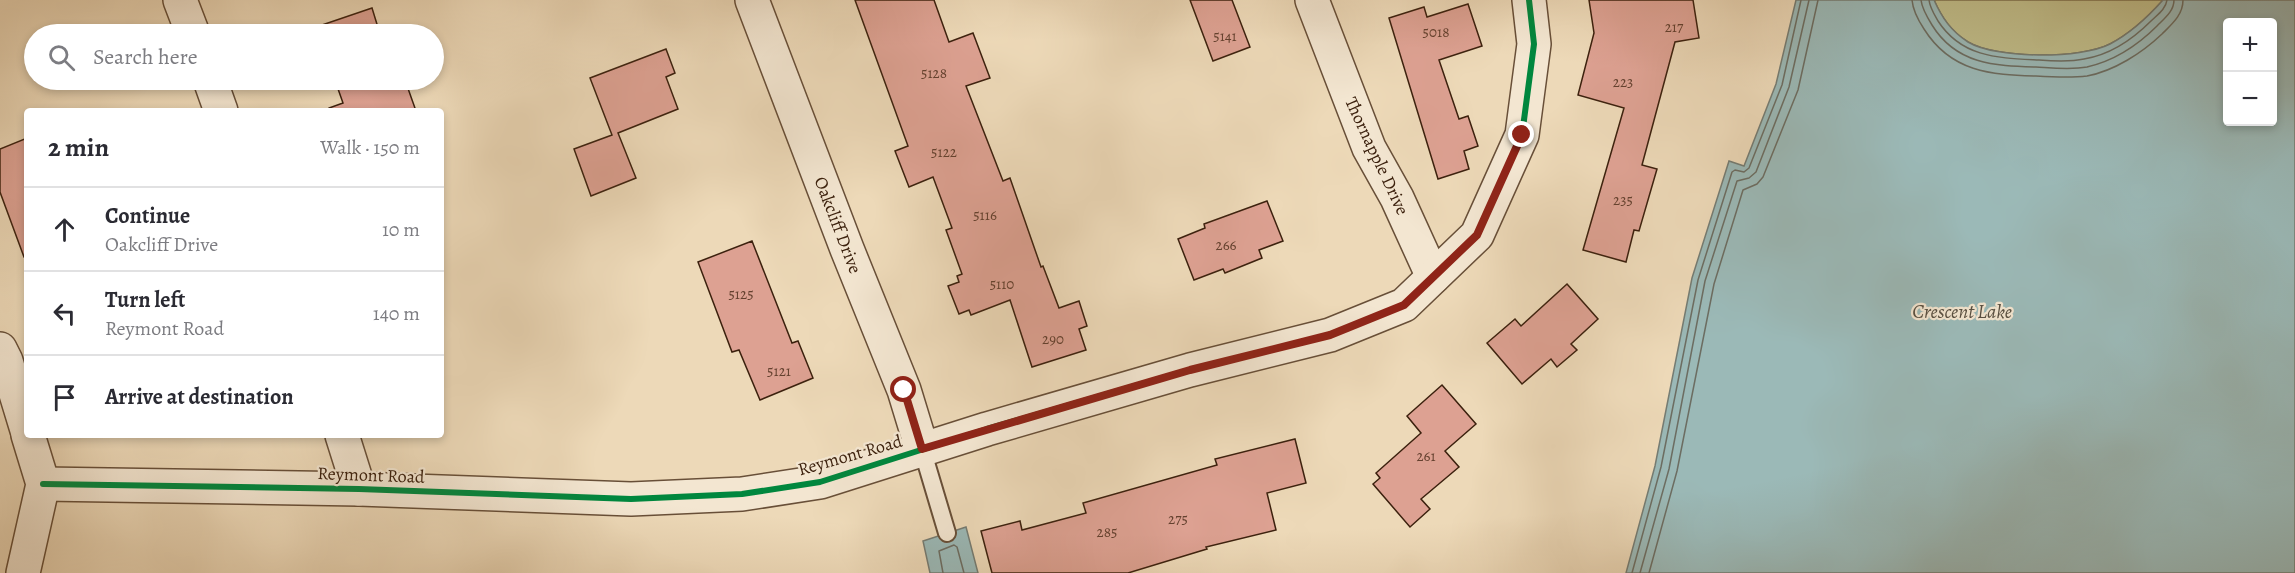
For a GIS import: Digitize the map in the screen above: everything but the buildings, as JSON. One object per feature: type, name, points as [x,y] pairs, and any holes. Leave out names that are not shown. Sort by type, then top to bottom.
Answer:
[{"type":"street","points":[[180,0],[189,24]]},
{"type":"street","name":"Oakcliff Drive","points":[[752,0],[847,249],[904,390],[922,449]]},
{"type":"street","name":"Thornapple Drive","points":[[1312,0],[1369,148],[1397,198],[1433,277]]},
{"type":"street","name":"Reymont Road","points":[[43,483],[359,489],[631,499],[742,494],[820,482],[922,449],[1190,370],[1330,335],[1404,305],[1477,235],[1522,135],[1534,44],[1529,0]]},
{"type":"street","points":[[214,90],[220,108]]},
{"type":"street","points":[[0,349],[24,420]]},
{"type":"street","points":[[23,573],[43,483],[29,438]]},
{"type":"street","points":[[343,438],[359,489]]},
{"type":"lane","points":[[922,449],[947,533]]},
{"type":"shaded area","points":[[1934,0],[2163,0],[2138,25],[2110,44],[2080,52],[2039,55],[1998,52],[1968,42],[1948,24]]},
{"type":"water","name":"Crescent Lake","points":[[1796,0],[1934,0],[1948,24],[1968,42],[1998,52],[2039,55],[2080,52],[2110,44],[2138,25],[2163,0],[2295,0],[2295,573],[1626,573],[1655,466],[1692,278],[1729,161],[1744,166],[1776,84]]},
{"type":"water","points":[[966,527],[978,573],[930,573],[923,541]]},
{"type":"cycle path","points":[[43,484],[359,489],[631,499],[742,494],[820,482],[987,429],[1190,370],[1330,335],[1404,305],[1477,235],[1522,135],[1534,44],[1529,0]]},
{"type":"route","points":[[904,390],[922,449],[1190,370],[1330,335],[1404,305],[1477,235],[1522,135]]}]
